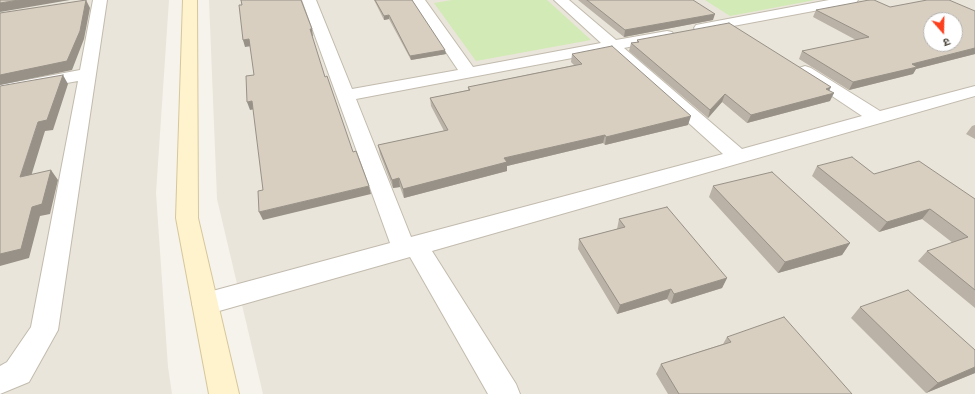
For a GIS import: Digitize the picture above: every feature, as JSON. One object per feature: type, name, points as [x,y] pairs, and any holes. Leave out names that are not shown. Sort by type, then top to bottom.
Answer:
[{"type":"street","points":[[190,0],[187,218],[224,394]]},
{"type":"street","points":[[309,0],[345,96],[410,248],[505,394]]},
{"type":"street","points":[[418,0],[469,72]]},
{"type":"street","points":[[561,0],[739,157]]},
{"type":"street","points":[[345,96],[851,0]]},
{"type":"street","points":[[0,380],[18,372],[44,330],[87,74],[97,1]]},
{"type":"street","points":[[711,12],[749,36]]},
{"type":"street","points":[[789,61],[878,118]]},
{"type":"street","points":[[0,90],[87,74]]},
{"type":"street","points":[[205,304],[975,91]]},
{"type":"shaded area","points":[[0,0],[169,0],[156,193],[168,367],[172,394],[0,394]]},
{"type":"shaded area","points":[[209,0],[975,0],[975,394],[263,394],[217,199]]},
{"type":"green space","points":[[452,0],[547,0],[591,40],[476,61],[434,3]]},
{"type":"green space","points":[[705,0],[815,0],[730,16]]},
{"type":"building","points":[[0,0],[19,0],[0,3]]},
{"type":"building","points":[[86,0],[80,31],[67,61],[0,75],[0,13]]},
{"type":"building","points":[[241,0],[301,0],[312,29],[310,29],[325,77],[327,76],[353,152],[356,151],[369,186],[259,212],[258,191],[263,190],[252,101],[247,102],[246,76],[254,75],[249,39],[243,40],[239,5],[242,5]]},
{"type":"building","points":[[375,0],[412,0],[445,50],[410,56],[389,15],[384,16]]},
{"type":"building","points":[[587,0],[693,0],[715,14],[625,30]]},
{"type":"building","points":[[869,0],[874,0],[890,7],[927,0],[949,0],[975,11],[975,48],[963,51],[963,12],[923,12],[923,52],[959,52],[912,64],[917,67],[853,82],[802,51],[869,37],[816,10]]},
{"type":"building","points":[[729,23],[831,87],[826,89],[834,93],[751,115],[725,94],[710,110],[631,43],[639,42],[637,40]]},
{"type":"building","points":[[612,46],[691,116],[606,137],[605,135],[504,158],[507,162],[403,189],[399,178],[392,180],[378,145],[448,130],[430,98],[470,90],[468,87],[582,64],[572,54]]},
{"type":"building","points":[[63,75],[47,120],[38,122],[20,177],[51,170],[42,204],[32,207],[21,249],[0,254],[0,86]]},
{"type":"building","points":[[852,157],[874,174],[919,161],[975,199],[975,290],[927,251],[968,237],[930,209],[887,222],[817,166]]},
{"type":"building","points":[[772,172],[850,243],[785,262],[713,186]]},
{"type":"building","points":[[667,207],[727,278],[674,294],[671,289],[620,305],[579,239],[625,227],[619,219]]},
{"type":"building","points":[[908,290],[975,350],[975,367],[938,383],[860,307]]},
{"type":"building","points":[[784,317],[852,394],[679,394],[661,364],[731,342],[727,337]]}]
